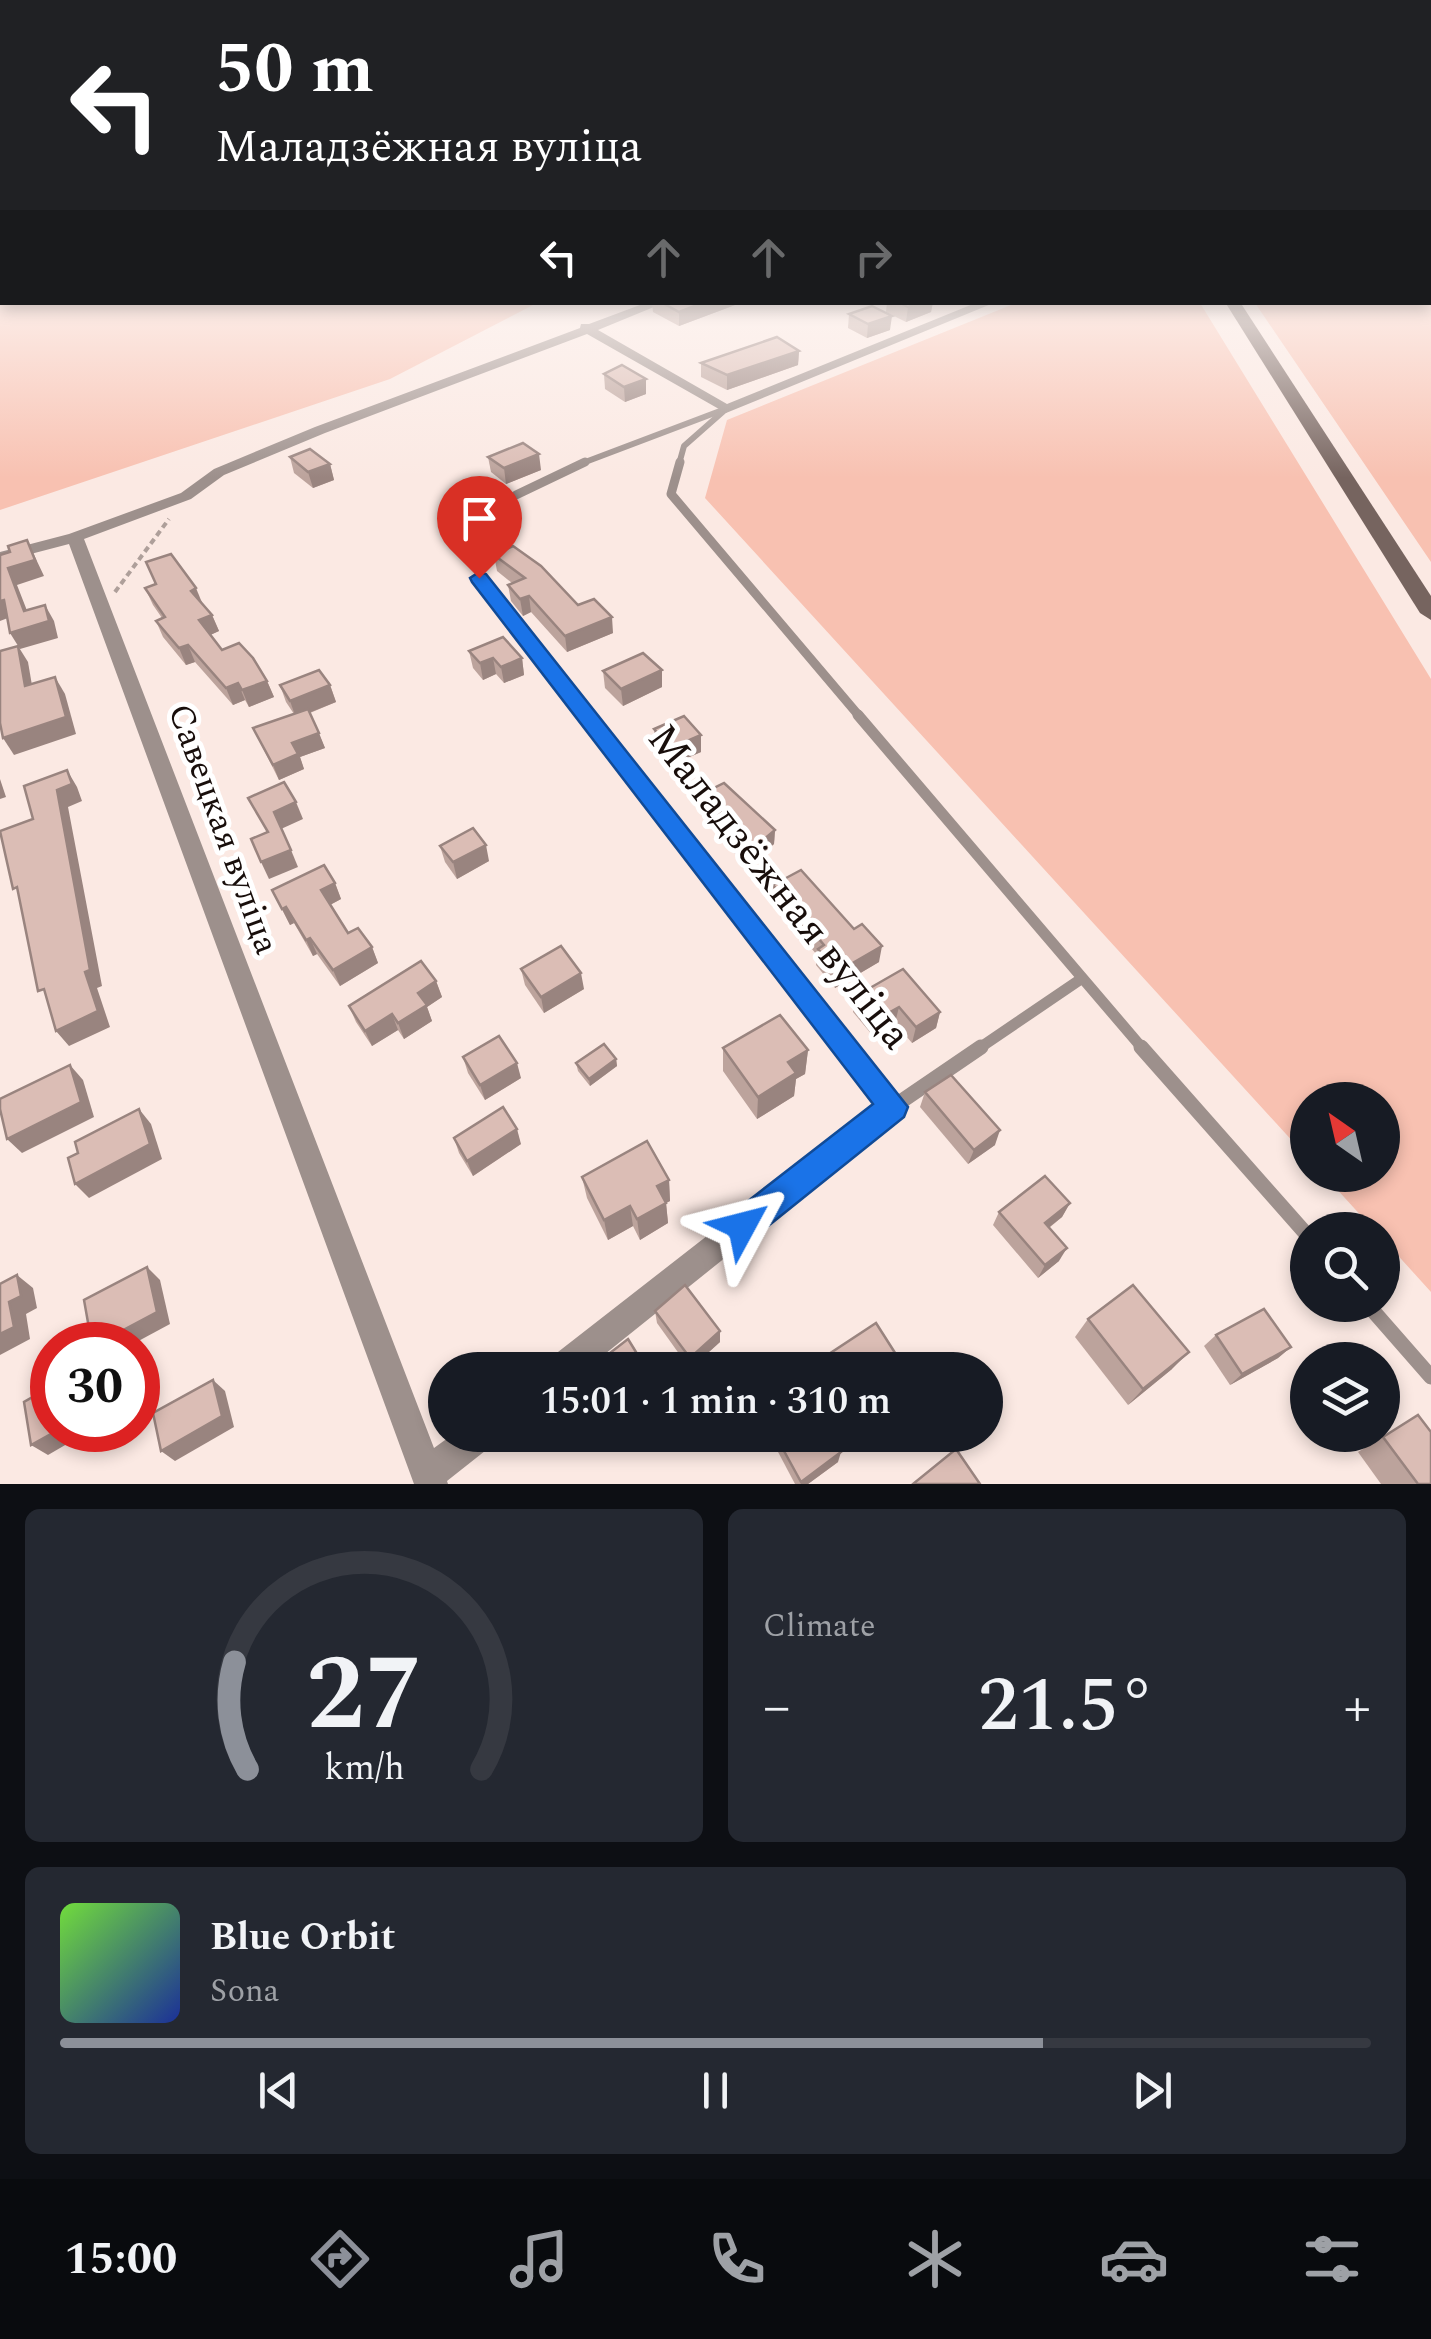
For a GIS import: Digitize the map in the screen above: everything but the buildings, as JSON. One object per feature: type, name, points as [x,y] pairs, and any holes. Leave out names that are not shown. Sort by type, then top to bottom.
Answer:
[{"type":"street","points":[[0,557],[76,537],[186,496],[219,472],[553,339]]},
{"type":"street","points":[[606,339],[726,408],[897,339]]},
{"type":"street","points":[[1256,339],[1431,613]]},
{"type":"street","name":"Савецкая вуліца","points":[[76,537],[429,1480]]},
{"type":"street","name":"Маладзёжная вуліца","points":[[479,578],[893,1107],[583,1352]]},
{"type":"street","points":[[429,1480],[459,1452]]},
{"type":"lane","points":[[516,495],[603,453],[726,408]]},
{"type":"lane","points":[[726,408],[684,446],[671,494],[1081,979],[1290,1216]]},
{"type":"lane","points":[[893,1107],[1081,979]]},
{"type":"lane","points":[[1383,1322],[1431,1377]]},
{"type":"path","points":[[104,608],[186,496]]},
{"type":"shaded area","points":[[0,339],[467,339],[390,379],[0,510]]},
{"type":"shaded area","points":[[926,339],[1222,339],[1431,679],[1431,1292],[1400,1258],[1400,1212],[1358,1212],[1339,1192],[1400,1192],[1400,1082],[1290,1082],[1290,1138],[705,498],[727,420]]},
{"type":"shaded area","points":[[1280,339],[1431,339],[1431,562]]},
{"type":"route","points":[[479,578],[893,1107],[742,1226]]}]
